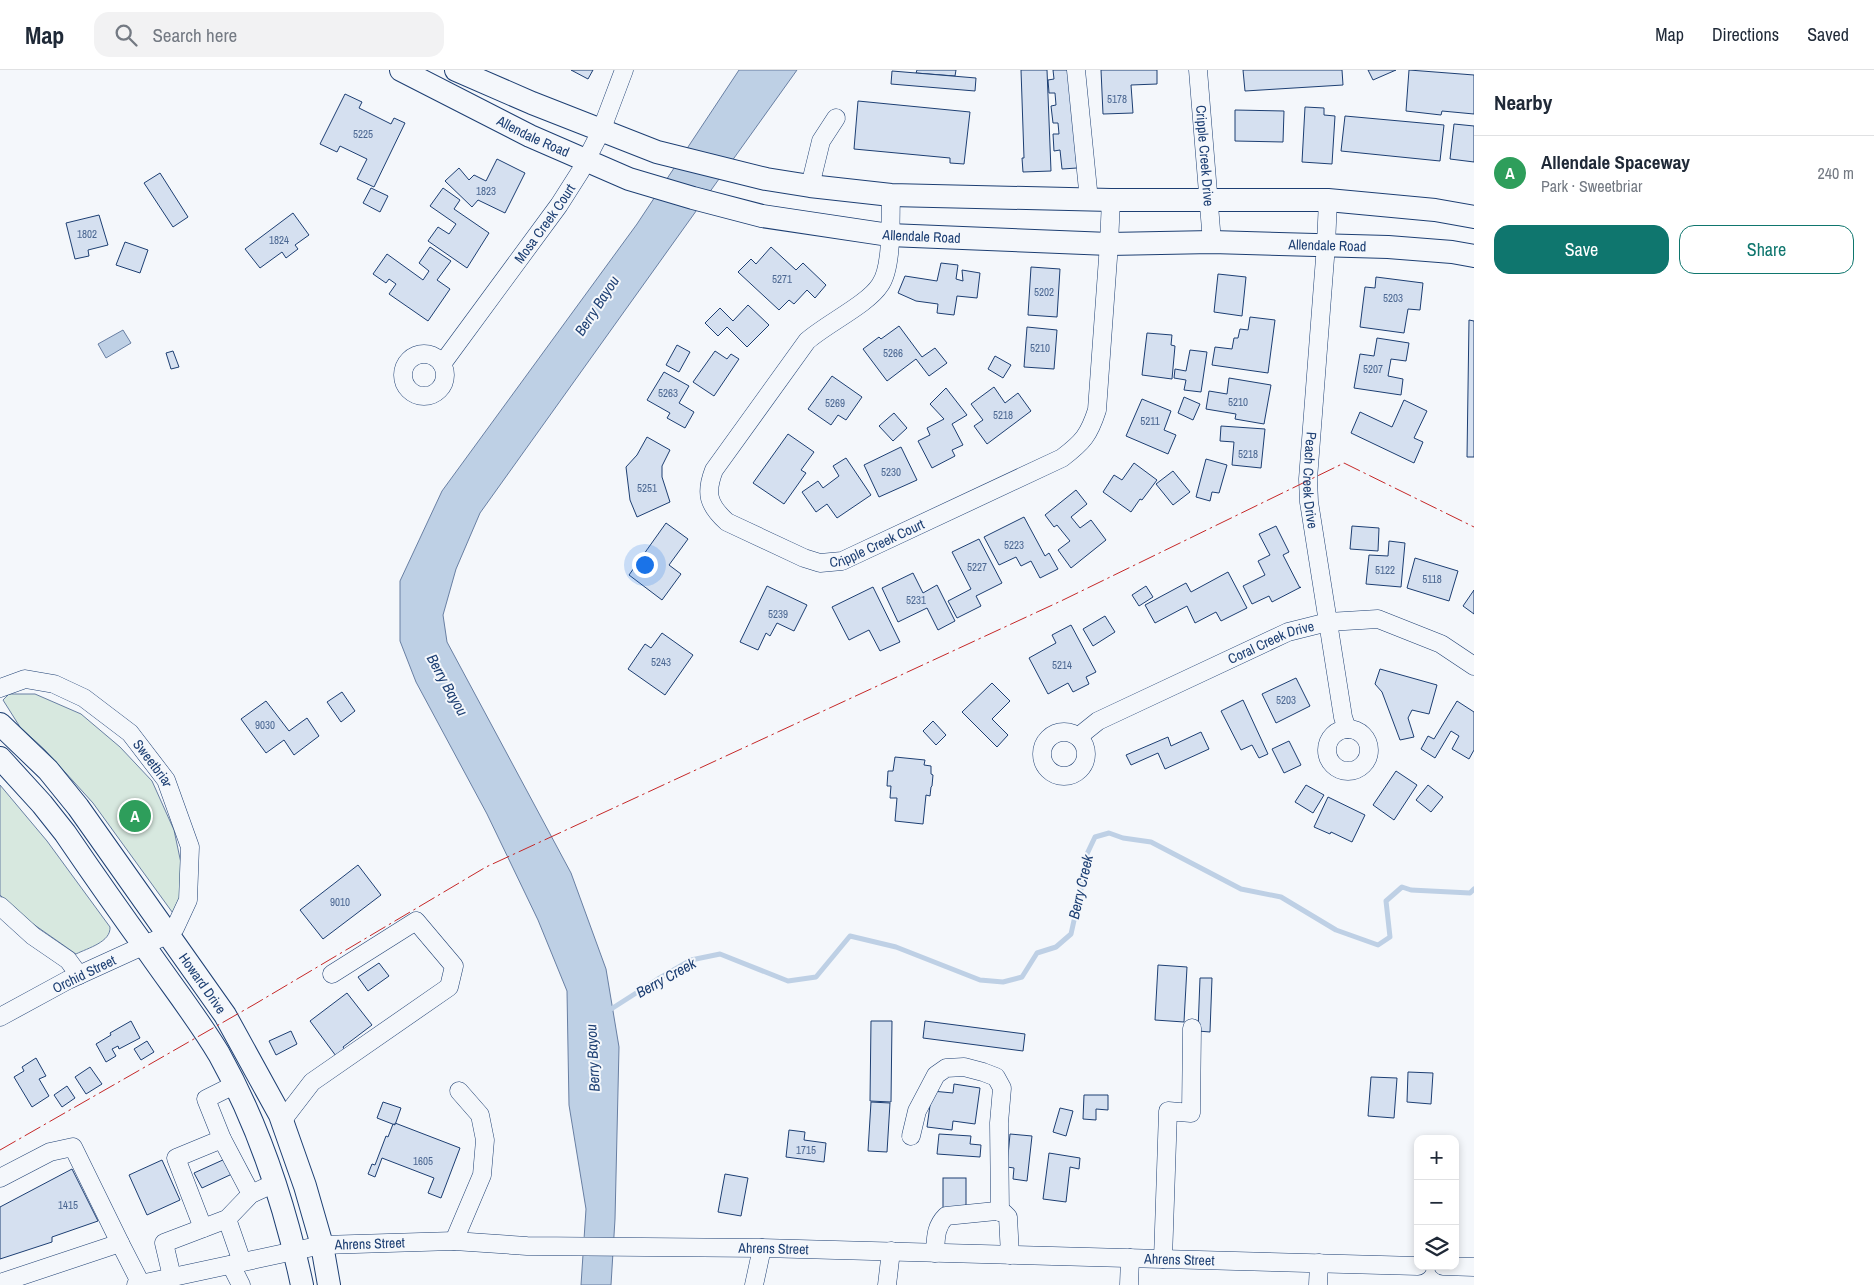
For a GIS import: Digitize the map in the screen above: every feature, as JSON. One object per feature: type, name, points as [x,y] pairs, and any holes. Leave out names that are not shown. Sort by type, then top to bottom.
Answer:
[{"type":"main road","name":"Allendale Road","points":[[401,70],[530,136],[586,162],[630,179],[762,216],[889,235],[1109,244],[1212,242],[1326,245],[1434,250],[1474,256]]},
{"type":"main road","name":"Allendale Road","points":[[461,73],[657,152],[766,178],[810,186],[891,195],[1100,200],[1328,200],[1425,209],[1474,217]]},
{"type":"main road","points":[[452,97],[461,73]]},
{"type":"main road","name":"Howard Drive","points":[[0,724],[48,770],[78,808],[225,1015],[258,1072],[282,1121],[305,1186],[322,1245],[329,1285]]},
{"type":"main road","name":"Howard Drive","points":[[0,758],[42,804],[65,833],[219,1054],[261,1144],[275,1183],[302,1285]]},
{"type":"street","name":"Mosa Creek Court","points":[[442,364],[559,205],[586,162],[601,130],[624,70]]},
{"type":"street","name":"Cripple Creek Court","points":[[891,195],[889,258],[880,286],[866,299],[807,341],[714,470],[708,484],[710,501],[717,513],[727,522],[820,564],[842,561],[1062,458],[1081,443],[1091,427],[1096,410],[1109,244],[1076,70]]},
{"type":"street","name":"Cripple Creek Drive","points":[[1198,70],[1212,242]]},
{"type":"street","points":[[810,186],[822,141],[836,118]]},
{"type":"street","name":"Peach Creek Drive","points":[[1328,200],[1308,479],[1309,502],[1343,717],[1347,729]]},
{"type":"street","name":"Coral Creek Drive","points":[[1078,737],[1098,721],[1288,632],[1328,622],[1378,619],[1441,644],[1474,666]]},
{"type":"street","name":"Sweetbriar","points":[[0,688],[25,679],[54,684],[84,698],[130,733],[166,780],[190,847],[188,900],[175,928],[169,934]]},
{"type":"street","points":[[0,906],[33,936],[68,960],[79,975]]},
{"type":"street","points":[[282,1121],[312,1082],[449,987],[454,966],[416,921],[332,974]]},
{"type":"street","name":"Orchid Street","points":[[0,1017],[79,975],[169,934]]},
{"type":"street","points":[[1163,1259],[1168,1112],[1190,1113],[1192,1028]]},
{"type":"street","points":[[911,1136],[917,1111],[936,1075],[946,1068],[964,1067],[996,1078],[1002,1088],[999,1123],[1000,1212]]},
{"type":"street","points":[[234,1085],[206,1099],[222,1139],[251,1194]]},
{"type":"street","points":[[454,1241],[482,1175],[485,1140],[480,1115],[459,1091]]},
{"type":"street","points":[[202,1228],[176,1158],[222,1139]]},
{"type":"street","points":[[0,1178],[50,1152],[73,1147],[138,1284]]},
{"type":"street","points":[[172,1277],[164,1243],[227,1218],[251,1194],[275,1183]]},
{"type":"street","points":[[935,1253],[937,1229],[940,1222],[946,1216],[1000,1212],[1008,1217],[1010,1255]]},
{"type":"street","points":[[227,1218],[241,1285]]},
{"type":"street","name":"Ahrens Street","points":[[138,1284],[322,1245],[454,1241],[527,1246],[762,1248],[1414,1266]]},
{"type":"street","points":[[0,1283],[120,1243]]},
{"type":"street","points":[[754,1285],[762,1248]]},
{"type":"street","points":[[886,1285],[891,1251]]},
{"type":"street","points":[[1129,1285],[1130,1258]]},
{"type":"street","points":[[1318,1285],[1319,1263]]},
{"type":"street","points":[[1459,1267],[1474,1267]]},
{"type":"shaded area","points":[[9,694],[35,694],[81,714],[120,747],[152,781],[174,830],[182,868],[184,896],[175,916],[93,803],[45,750],[20,727],[3,700]]},
{"type":"shaded area","points":[[0,785],[47,841],[110,927],[107,937],[103,941],[76,954],[26,919],[0,895]]},
{"type":"water","name":"Berry Bayou","points":[[739,70],[797,70],[480,513],[456,569],[443,615],[447,642],[571,873],[606,969],[619,1047],[615,1219],[611,1285],[581,1285],[586,1209],[569,1105],[567,991],[538,920],[487,814],[416,682],[400,641],[400,581],[442,491],[637,224]]},
{"type":"water","points":[[123,330],[131,343],[106,358],[98,344]]},
{"type":"building","points":[[571,70],[593,70],[588,79]]},
{"type":"building","points":[[917,70],[956,70],[955,76],[916,73]]},
{"type":"building","points":[[1021,70],[1047,70],[1051,171],[1023,172]]},
{"type":"building","points":[[1053,70],[1069,70],[1077,168],[1062,169],[1060,150],[1054,151],[1053,134],[1059,134],[1058,123],[1053,123],[1051,106],[1056,105],[1055,93],[1049,93],[1048,80],[1054,79]]},
{"type":"building","points":[[1101,70],[1157,70],[1157,84],[1131,85],[1133,113],[1103,114]]},
{"type":"building","points":[[1243,70],[1342,70],[1343,85],[1245,91]]},
{"type":"building","points":[[1368,70],[1396,70],[1373,80]]},
{"type":"building","points":[[1409,70],[1474,75],[1474,114],[1442,111],[1441,115],[1406,111]]},
{"type":"building","points":[[892,71],[976,78],[975,91],[891,84]]},
{"type":"building","points":[[345,94],[362,102],[359,108],[391,124],[394,118],[405,123],[374,187],[357,179],[367,159],[340,146],[337,152],[320,144]]},
{"type":"building","points":[[858,101],[970,112],[964,164],[950,163],[950,158],[854,149]]},
{"type":"building","points":[[1305,107],[1324,108],[1324,115],[1335,116],[1332,164],[1302,162]]},
{"type":"building","points":[[1235,110],[1284,111],[1283,142],[1235,141]]},
{"type":"building","points":[[1345,116],[1444,125],[1440,161],[1341,151]]},
{"type":"building","points":[[1454,124],[1474,126],[1474,162],[1450,159]]},
{"type":"building","points":[[497,159],[525,173],[505,213],[478,200],[472,207],[445,181],[459,168],[469,180],[474,175],[486,181]]},
{"type":"building","points":[[160,173],[188,217],[173,227],[144,183]]},
{"type":"building","points":[[371,188],[388,196],[380,212],[363,203]]},
{"type":"building","points":[[443,188],[460,200],[454,209],[489,233],[467,268],[428,241],[438,227],[449,234],[456,224],[430,206]]},
{"type":"building","points":[[293,213],[309,235],[295,245],[298,249],[286,258],[282,252],[260,268],[245,249]]},
{"type":"building","points":[[99,215],[108,245],[88,250],[89,256],[75,259],[66,223]]},
{"type":"building","points":[[125,242],[148,250],[140,273],[116,265]]},
{"type":"building","points":[[430,247],[451,261],[437,280],[450,289],[428,321],[389,294],[396,284],[389,279],[386,283],[373,274],[387,254],[423,280],[429,271],[419,263]]},
{"type":"building","points":[[771,247],[796,270],[803,263],[826,285],[815,298],[807,290],[794,304],[789,300],[779,310],[738,272],[751,259],[756,264]]},
{"type":"building","points":[[941,263],[958,265],[956,279],[963,281],[962,270],[980,273],[977,298],[957,296],[954,315],[937,313],[938,304],[916,301],[898,293],[905,276],[937,281]]},
{"type":"building","points":[[1031,267],[1060,269],[1057,317],[1028,315]]},
{"type":"building","points":[[1218,274],[1246,277],[1242,316],[1214,312]]},
{"type":"building","points":[[1376,277],[1423,283],[1420,310],[1408,309],[1404,333],[1360,327],[1365,287],[1375,288]]},
{"type":"building","points":[[748,305],[769,325],[747,347],[727,327],[718,336],[705,323],[720,308],[733,321]]},
{"type":"building","points":[[1250,317],[1275,320],[1268,373],[1212,365],[1215,347],[1232,349],[1234,338],[1238,338],[1240,329],[1248,330]]},
{"type":"building","points":[[1469,320],[1474,321],[1474,457],[1467,457]]},
{"type":"building","points":[[899,326],[922,357],[935,348],[947,363],[929,376],[916,359],[887,381],[863,349]]},
{"type":"building","points":[[1027,327],[1057,330],[1054,369],[1024,367]]},
{"type":"building","points":[[1147,333],[1172,335],[1171,345],[1175,346],[1172,379],[1142,375]]},
{"type":"building","points":[[1377,338],[1409,343],[1406,361],[1391,359],[1388,376],[1403,379],[1401,395],[1354,388],[1360,354],[1374,356]]},
{"type":"building","points":[[677,345],[690,352],[679,372],[666,365]]},
{"type":"building","points":[[1190,350],[1207,352],[1201,392],[1184,390],[1186,380],[1174,378],[1175,369],[1186,371]]},
{"type":"building","points":[[173,351],[179,367],[171,369],[166,353]]},
{"type":"building","points":[[715,351],[727,359],[731,354],[739,359],[714,396],[693,382]]},
{"type":"building","points":[[995,356],[1011,365],[1003,378],[988,369]]},
{"type":"building","points":[[664,372],[689,386],[679,403],[694,412],[685,428],[667,418],[670,413],[647,400]]},
{"type":"building","points":[[832,376],[862,397],[846,420],[838,415],[831,425],[808,409]]},
{"type":"building","points":[[1229,378],[1271,385],[1264,424],[1235,419],[1236,414],[1206,409],[1209,391],[1227,394]]},
{"type":"building","points":[[994,387],[1005,403],[1018,393],[1031,411],[987,444],[974,426],[983,420],[971,404]]},
{"type":"building","points":[[946,388],[967,415],[952,424],[963,445],[952,450],[955,456],[932,468],[918,441],[930,435],[927,428],[944,419],[930,404]]},
{"type":"building","points":[[1184,397],[1200,404],[1193,420],[1178,413]]},
{"type":"building","points":[[1142,399],[1171,411],[1164,430],[1176,435],[1168,454],[1126,436]]},
{"type":"building","points":[[1404,400],[1427,411],[1414,438],[1423,442],[1414,463],[1351,433],[1360,412],[1392,427]]},
{"type":"building","points":[[894,413],[907,428],[893,441],[879,426]]},
{"type":"building","points":[[1221,426],[1265,429],[1261,468],[1232,465],[1234,442],[1220,441]]},
{"type":"building","points":[[788,434],[814,452],[801,470],[806,473],[784,504],[753,483]]},
{"type":"building","points":[[647,437],[670,450],[662,466],[662,477],[670,502],[637,517],[630,500],[626,467],[637,455]]},
{"type":"building","points":[[901,447],[917,480],[879,497],[864,465]]},
{"type":"building","points":[[846,458],[871,495],[837,518],[827,504],[816,512],[802,492],[818,481],[823,488],[839,476],[833,466]]},
{"type":"building","points":[[1206,459],[1227,465],[1219,493],[1212,492],[1210,501],[1196,497]]},
{"type":"building","points":[[1134,463],[1157,480],[1131,512],[1103,492],[1114,475],[1122,480]]},
{"type":"building","points":[[1173,471],[1190,492],[1173,505],[1156,484]]},
{"type":"building","points":[[1076,490],[1087,504],[1071,517],[1080,528],[1091,520],[1106,540],[1071,568],[1058,550],[1070,541],[1057,525],[1054,527],[1045,515]]},
{"type":"building","points":[[1024,517],[1045,556],[1049,553],[1058,569],[1040,578],[1031,561],[1021,566],[1016,557],[999,565],[984,537]]},
{"type":"building","points":[[666,523],[688,539],[669,565],[681,574],[662,600],[629,575]]},
{"type":"building","points":[[1276,526],[1289,552],[1283,555],[1300,588],[1272,602],[1269,596],[1252,604],[1243,586],[1265,575],[1258,561],[1270,555],[1259,534]]},
{"type":"building","points":[[1352,526],[1379,528],[1378,551],[1350,549]]},
{"type":"building","points":[[979,539],[1002,583],[976,596],[981,606],[957,618],[948,601],[971,589],[952,552]]},
{"type":"building","points":[[1389,541],[1405,543],[1401,587],[1366,584],[1369,555],[1388,556]]},
{"type":"building","points":[[1415,558],[1458,571],[1449,601],[1407,588]]},
{"type":"building","points":[[1228,572],[1247,608],[1221,621],[1216,612],[1195,623],[1187,606],[1155,623],[1145,605],[1186,583],[1191,592]]},
{"type":"building","points":[[913,573],[923,593],[937,585],[955,621],[938,630],[927,608],[898,622],[882,588]]},
{"type":"building","points":[[767,586],[807,605],[794,631],[777,623],[770,636],[766,633],[758,650],[740,642]]},
{"type":"building","points":[[1146,586],[1153,597],[1139,606],[1132,595]]},
{"type":"building","points":[[873,587],[900,642],[880,651],[869,630],[849,640],[832,607]]},
{"type":"building","points":[[1474,590],[1474,614],[1463,606]]},
{"type":"building","points":[[1105,616],[1115,632],[1093,646],[1083,629]]},
{"type":"building","points":[[1071,625],[1096,672],[1086,677],[1089,684],[1073,692],[1068,683],[1048,694],[1029,658],[1056,643],[1052,635]]},
{"type":"building","points":[[662,633],[693,655],[665,695],[628,669],[645,644],[651,648]]},
{"type":"building","points":[[1380,669],[1437,685],[1429,714],[1412,710],[1408,718],[1414,737],[1400,740],[1382,692],[1375,684]]},
{"type":"building","points":[[1296,678],[1310,706],[1276,723],[1262,694]]},
{"type":"building","points":[[992,683],[1010,701],[992,719],[1008,735],[997,747],[962,712]]},
{"type":"building","points":[[342,692],[355,711],[341,722],[327,702]]},
{"type":"building","points":[[1243,700],[1268,754],[1259,758],[1252,745],[1241,750],[1221,711]]},
{"type":"building","points":[[266,701],[289,731],[307,718],[319,736],[294,755],[284,740],[266,753],[241,719]]},
{"type":"building","points":[[1457,701],[1474,712],[1474,750],[1469,759],[1452,749],[1459,736],[1451,731],[1435,758],[1421,749],[1428,736],[1434,739]]},
{"type":"building","points":[[933,721],[946,735],[936,745],[923,731]]},
{"type":"building","points":[[1201,732],[1209,749],[1165,769],[1158,753],[1131,765],[1126,755],[1168,737],[1171,746]]},
{"type":"building","points":[[1289,741],[1301,765],[1284,773],[1272,749]]},
{"type":"building","points":[[895,757],[925,760],[924,765],[931,766],[931,774],[933,775],[932,786],[930,796],[926,795],[923,824],[895,821],[897,798],[890,798],[891,786],[887,786],[888,771],[893,771]]},
{"type":"building","points":[[1396,771],[1417,785],[1394,820],[1373,805]]},
{"type":"building","points":[[1306,785],[1324,795],[1313,813],[1295,802]]},
{"type":"building","points":[[1428,785],[1443,797],[1431,812],[1416,800]]},
{"type":"building","points":[[1328,797],[1365,815],[1352,842],[1331,832],[1330,834],[1314,827]]},
{"type":"building","points":[[358,865],[381,895],[323,939],[300,910]]},
{"type":"building","points":[[379,963],[389,976],[368,991],[358,977]]},
{"type":"building","points":[[1158,965],[1187,967],[1184,1022],[1155,1020]]},
{"type":"building","points":[[1200,978],[1212,978],[1210,1032],[1198,1031]]},
{"type":"building","points":[[347,993],[372,1025],[343,1047],[345,1050],[336,1056],[310,1021]]},
{"type":"building","points":[[131,1021],[140,1038],[119,1049],[118,1046],[112,1049],[116,1056],[106,1062],[96,1044],[111,1035],[110,1033]]},
{"type":"building","points":[[871,1021],[892,1021],[891,1102],[870,1101]]},
{"type":"building","points":[[925,1021],[1025,1034],[1023,1051],[923,1038]]},
{"type":"building","points":[[291,1031],[297,1044],[276,1055],[269,1041]]},
{"type":"building","points":[[147,1041],[154,1052],[141,1060],[134,1049]]},
{"type":"building","points":[[36,1058],[46,1076],[39,1079],[49,1096],[32,1107],[14,1077],[24,1071],[22,1067]]},
{"type":"building","points":[[90,1067],[102,1084],[86,1094],[75,1077]]},
{"type":"building","points":[[1408,1072],[1433,1073],[1431,1104],[1407,1102]]},
{"type":"building","points":[[1371,1077],[1397,1078],[1394,1118],[1368,1116]]},
{"type":"building","points":[[954,1084],[980,1088],[975,1124],[953,1121],[952,1130],[927,1127],[932,1091],[953,1093]]},
{"type":"building","points":[[67,1086],[75,1098],[62,1107],[54,1095]]},
{"type":"building","points":[[1084,1095],[1108,1095],[1108,1110],[1096,1109],[1096,1120],[1083,1119]]},
{"type":"building","points":[[383,1102],[401,1108],[395,1125],[377,1118]]},
{"type":"building","points":[[871,1102],[890,1103],[887,1152],[868,1151]]},
{"type":"building","points":[[1060,1108],[1073,1111],[1066,1136],[1053,1132]]},
{"type":"building","points":[[395,1123],[460,1148],[441,1198],[428,1193],[434,1178],[382,1158],[375,1177],[368,1174],[372,1164],[375,1165],[386,1136],[388,1137]]},
{"type":"building","points":[[789,1130],[805,1132],[804,1140],[826,1143],[824,1162],[786,1157]]},
{"type":"building","points":[[939,1134],[971,1136],[970,1144],[981,1145],[980,1157],[937,1154]]},
{"type":"building","points":[[1010,1134],[1032,1136],[1027,1181],[1013,1179],[1014,1168],[1007,1167]]},
{"type":"building","points":[[1049,1153],[1080,1158],[1079,1169],[1070,1167],[1066,1202],[1043,1199]]},
{"type":"building","points":[[225,1159],[232,1174],[202,1188],[194,1173]]},
{"type":"building","points":[[162,1160],[180,1200],[147,1215],[129,1175]]},
{"type":"building","points":[[72,1169],[98,1221],[52,1237],[52,1242],[0,1259],[0,1207]]},
{"type":"building","points":[[725,1174],[748,1178],[741,1216],[718,1212]]},
{"type":"building","points":[[943,1178],[966,1178],[966,1211],[943,1211]]},
{"type":"waterway","name":"Berry Creek","points":[[608,1011],[691,960],[720,954],[788,981],[816,977],[850,936],[896,947],[980,980],[1003,982],[1022,977],[1037,953],[1056,947],[1071,934],[1083,880],[1086,856],[1095,837],[1109,833],[1123,838],[1151,842],[1241,889],[1281,897],[1336,930],[1378,945],[1390,937],[1386,901],[1402,887],[1411,890],[1470,893],[1474,889]]},
{"type":"power","points":[[0,1150],[255,1004],[486,867],[1061,601],[1344,463],[1474,527]]},
{"type":"place","name":"Allendale Spaceway","points":[[135,816]]}]
